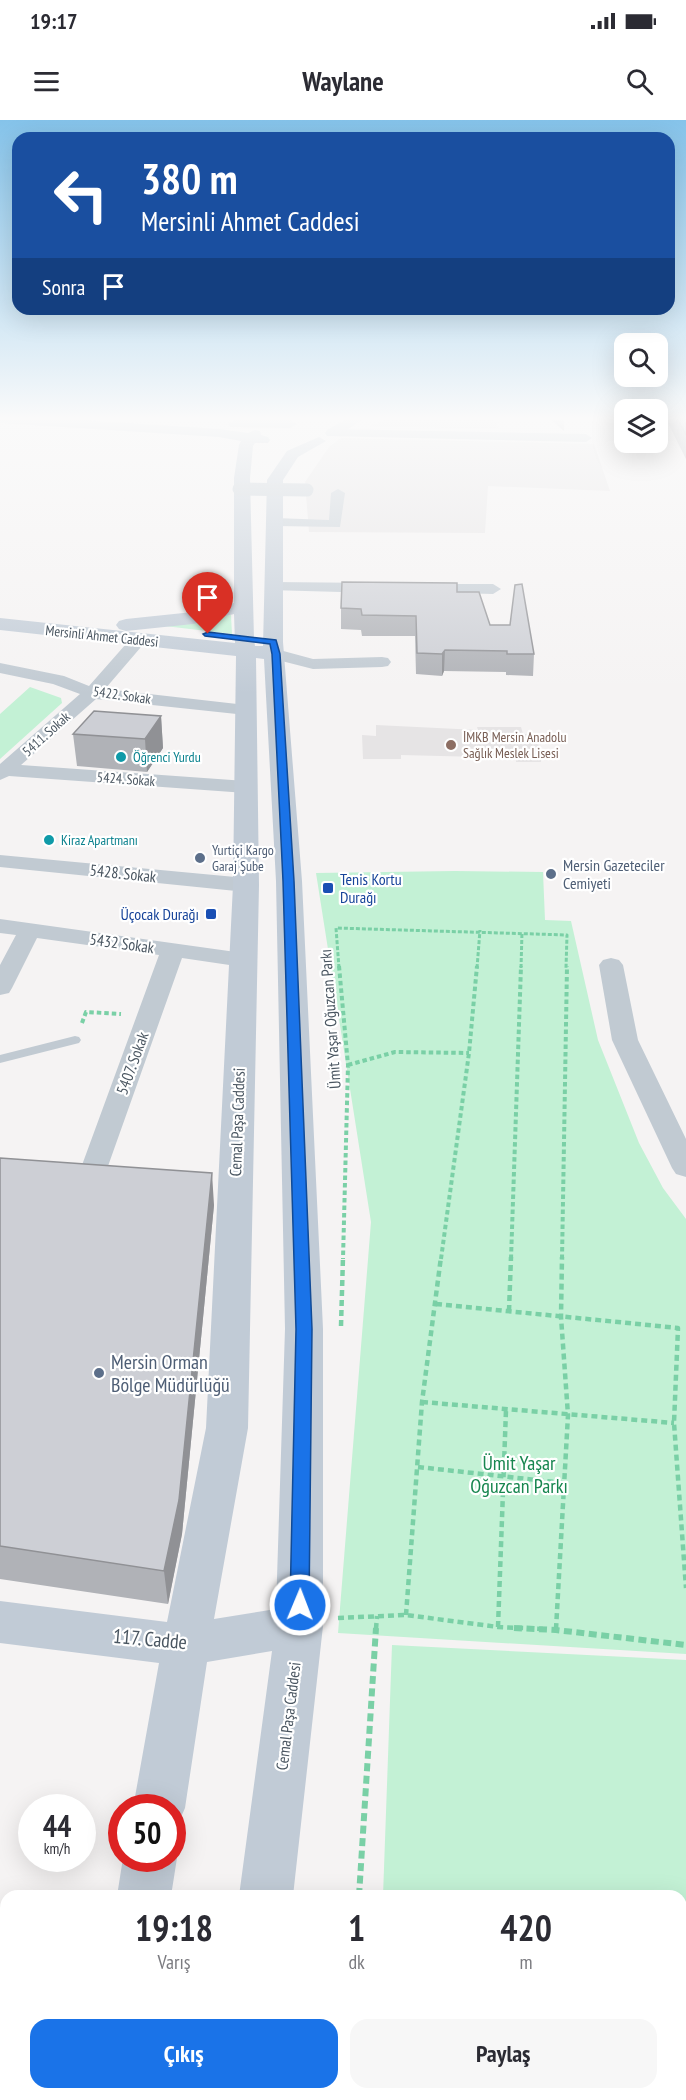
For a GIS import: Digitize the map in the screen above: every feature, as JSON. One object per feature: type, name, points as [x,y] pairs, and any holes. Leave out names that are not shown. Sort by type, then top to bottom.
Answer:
[{"type":"main road","name":"Cemal Paşa Caddesi","points":[[242,509],[244,606],[257,653],[289,881],[304,1329],[299,1626],[267,1890]]},
{"type":"main road","name":"Cemal Paşa Caddesi","points":[[161,1794],[186,1645],[227,1428],[224,1189],[243,960],[246,885],[246,710],[257,653],[274,587],[275,509]]},
{"type":"main road","points":[[139,635],[193,618],[244,606]]},
{"type":"main road","name":"Mersinli Ahmet Caddesi","points":[[0,611],[257,653]]},
{"type":"main road","name":"Mersinli Ahmet Caddesi","points":[[0,624],[139,635]]},
{"type":"main road","points":[[139,635],[197,657],[257,653]]},
{"type":"main road","name":"117. Cadde","points":[[0,1622],[186,1645],[299,1626]]},
{"type":"main road","points":[[145,1890],[148,1872]]},
{"type":"street","points":[[275,522],[335,524],[336,509]]},
{"type":"street","points":[[274,587],[494,590]]},
{"type":"street","name":"5411. Sokak","points":[[3,772],[92,693],[139,635]]},
{"type":"street","points":[[257,653],[313,664],[382,662]]},
{"type":"street","name":"5422. Sokak","points":[[0,668],[58,680],[92,693],[246,710]]},
{"type":"street","name":"5424. Sokak","points":[[3,772],[246,787]]},
{"type":"street","name":"5428. Sokak","points":[[0,861],[246,885]]},
{"type":"street","name":"5432 Sokak","points":[[0,926],[243,960]]},
{"type":"street","points":[[0,988],[30,930]]},
{"type":"street","name":"5407. Sokak","points":[[91,1176],[173,950]]},
{"type":"street","points":[[611,966],[625,1040],[686,1168]]},
{"type":"lane","points":[[0,1059],[75,1040]]},
{"type":"path","name":"Ümit Yaşar Oğuzcan Parkı","points":[[341,1338],[348,1065],[336,928],[480,930]]},
{"type":"path","points":[[406,1615],[422,1402],[469,1053],[480,930],[567,935],[561,1317],[568,1415],[556,1630]]},
{"type":"path","points":[[509,1311],[522,932]]},
{"type":"path","points":[[75,1040],[86,1012],[149,1016]]},
{"type":"path","points":[[348,1065],[395,1052],[469,1053]]},
{"type":"path","points":[[436,1304],[678,1328],[674,1423],[686,1588]]},
{"type":"path","points":[[422,1402],[674,1423]]},
{"type":"path","points":[[498,1627],[506,1410]]},
{"type":"path","points":[[418,1467],[564,1483]]},
{"type":"path","points":[[299,1626],[334,1618],[406,1615],[498,1627],[556,1630],[686,1645]]},
{"type":"path","points":[[359,1890],[377,1616]]},
{"type":"shaded area","points":[[307,509],[487,509],[485,533],[309,532]]},
{"type":"shaded area","name":"İMKB Mersin Anadolu Sağlık Meslek Lisesi","points":[[376,725],[478,730],[477,727],[521,727],[523,734],[537,734],[541,762],[516,762],[516,758],[401,755],[401,759],[363,759],[362,735],[376,736]]},
{"type":"green space","points":[[231,615],[232,634],[148,624]]},
{"type":"green space","points":[[30,687],[61,698],[62,703],[0,759],[0,714]]},
{"type":"green space","name":"Ümit Yaşar Oğuzcan Parkı","points":[[543,872],[545,920],[571,921],[598,1040],[639,1143],[663,1188],[686,1219],[686,1654],[338,1633],[371,1222],[316,873]]},
{"type":"green space","points":[[392,1645],[686,1660],[686,1890],[383,1890]]},
{"type":"building","points":[[342,582],[457,583],[457,592],[479,592],[490,625],[510,625],[515,585],[522,584],[534,654],[445,650],[442,654],[417,653],[416,616],[362,615],[361,609],[341,608]]},
{"type":"building","points":[[94,711],[161,716],[145,739],[73,734]]},
{"type":"building","name":"Mersin Orman Bölge Müdürlüğü","points":[[0,1158],[212,1173],[179,1500],[164,1571],[0,1546]]},
{"type":"place","name":"İMKB Mersin Anadolu Sağlık Meslek Lisesi","points":[[451,745]]},
{"type":"place","name":"Öğrenci Yurdu","points":[[121,757]]},
{"type":"place","name":"Kiraz Apartmanı","points":[[49,840]]},
{"type":"place","name":"Yurtiçi Kargo Garaj Şube","points":[[200,858]]},
{"type":"place","name":"Mersin Gazeteciler Cemiyeti","points":[[551,874]]},
{"type":"place","name":"Tenis Kortu Durağı","points":[[328,888]]},
{"type":"place","name":"Üçocak Durağı","points":[[211,914]]},
{"type":"place","name":"Mersin Orman Bölge Müdürlüğü","points":[[99,1373]]},
{"type":"route","points":[[208,634],[273,642],[276,654],[289,881],[304,1329],[300,1605]]}]
